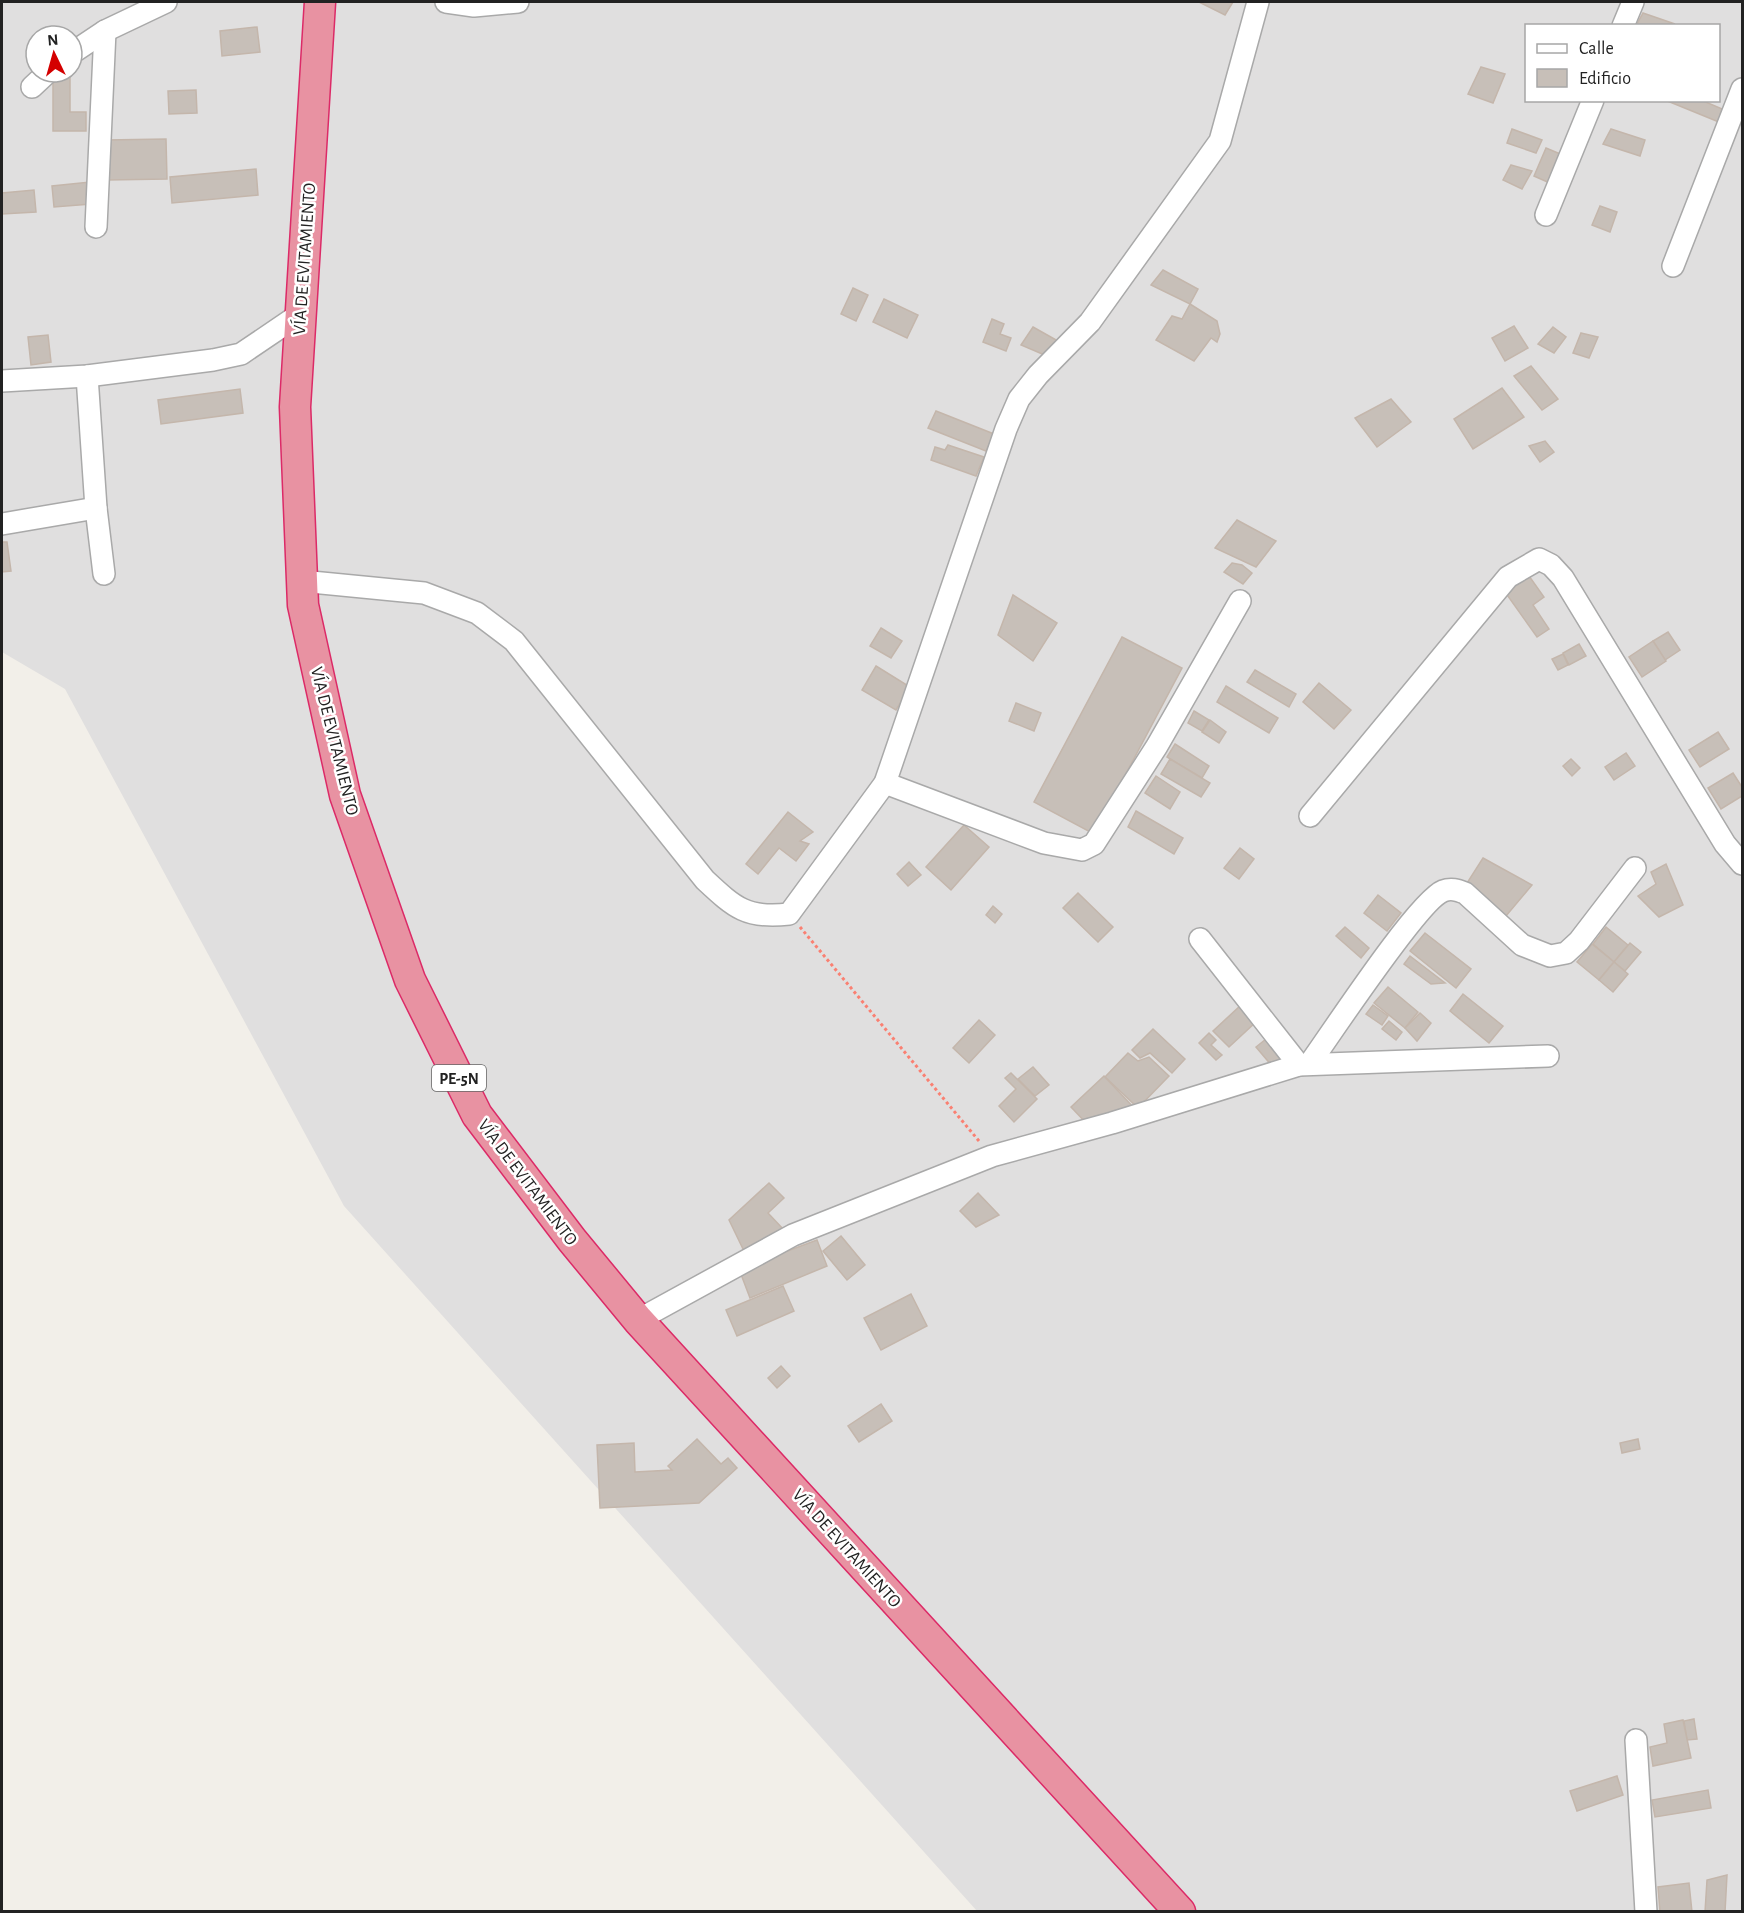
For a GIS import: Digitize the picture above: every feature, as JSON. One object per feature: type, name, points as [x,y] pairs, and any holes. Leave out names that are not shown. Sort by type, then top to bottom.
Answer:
[{"type":"highway","name":"VÍA DE EVITAMIENTO","points":[[320,2],[295,407],[303,605],[345,795],[410,980],[477,1116],[572,1240],[638,1320],[1180,1911]]},
{"type":"street","points":[[84,45],[105,31],[166,2]]},
{"type":"street","points":[[446,2],[474,6],[518,2]]},
{"type":"street","points":[[302,581],[424,593],[477,613],[514,641],[705,880],[742,911],[764,917],[789,914],[885,783],[1006,429],[1019,399],[1038,375],[1090,322],[1220,141],[1258,2]]},
{"type":"street","points":[[1624,24],[1633,2]]},
{"type":"street","points":[[96,227],[105,31]]},
{"type":"street","points":[[32,87],[35,84]]},
{"type":"street","points":[[1672,266],[1743,89]]},
{"type":"street","points":[[1546,214],[1592,102]]},
{"type":"street","points":[[2,381],[87,376],[213,360],[241,354],[300,314]]},
{"type":"street","points":[[87,376],[96,508],[104,574]]},
{"type":"street","points":[[2,524],[96,508]]},
{"type":"street","points":[[1310,816],[1508,577],[1539,559],[1551,565],[1563,578],[1725,844],[1737,861],[1743,864]]},
{"type":"street","points":[[885,783],[1044,843],[1082,850],[1094,844],[1151,756],[1240,600]]},
{"type":"street","points":[[1305,1064],[1431,898],[1443,891],[1455,890],[1465,894],[1522,945],[1550,956],[1566,953],[1579,941],[1635,868]]},
{"type":"street","points":[[1200,939],[1305,1064]]},
{"type":"street","points":[[638,1320],[793,1235],[992,1156],[1112,1123],[1305,1064],[1548,1056]]},
{"type":"street","points":[[1636,1740],[1646,1911]]},
{"type":"path","points":[[789,914],[992,1156]]},
{"type":"shaded area","points":[[2,2],[1742,2],[1742,1911],[977,1911],[344,1206],[65,689],[2,652]]},
{"type":"building","points":[[1199,2],[1233,2],[1225,15]]},
{"type":"building","points":[[1643,13],[1675,24],[1637,24]]},
{"type":"building","points":[[257,27],[260,52],[222,56],[220,31]]},
{"type":"building","points":[[1481,67],[1505,74],[1493,103],[1468,94]]},
{"type":"building","points":[[53,84],[70,84],[70,112],[86,112],[86,131],[53,131]]},
{"type":"building","points":[[196,90],[197,113],[169,114],[168,91]]},
{"type":"building","points":[[1670,102],[1706,102],[1727,111],[1719,122]]},
{"type":"building","points":[[1512,129],[1542,140],[1536,153],[1507,143]]},
{"type":"building","points":[[1611,129],[1645,140],[1640,156],[1603,144]]},
{"type":"building","points":[[166,139],[167,179],[107,180],[106,140]]},
{"type":"building","points":[[1546,148],[1565,156],[1552,184],[1534,176]]},
{"type":"building","points":[[1511,165],[1532,171],[1522,189],[1503,180]]},
{"type":"building","points":[[256,169],[258,195],[172,203],[170,177]]},
{"type":"building","points":[[90,182],[91,204],[54,207],[52,186]]},
{"type":"building","points":[[34,190],[36,212],[2,214],[2,193]]},
{"type":"building","points":[[1600,206],[1617,212],[1610,232],[1592,225]]},
{"type":"building","points":[[1163,270],[1198,289],[1190,304],[1151,285]]},
{"type":"building","points":[[853,288],[868,295],[856,321],[841,314]]},
{"type":"building","points":[[884,299],[918,315],[907,338],[873,322]]},
{"type":"building","points":[[1190,304],[1217,321],[1220,334],[1217,342],[1211,338],[1194,361],[1156,340],[1172,316],[1182,319]]},
{"type":"building","points":[[992,319],[1004,324],[1000,334],[1011,338],[1006,351],[983,342]]},
{"type":"building","points":[[1514,326],[1528,348],[1505,361],[1492,338]]},
{"type":"building","points":[[1033,327],[1058,341],[1047,356],[1021,345]]},
{"type":"building","points":[[1553,327],[1566,337],[1554,353],[1538,344]]},
{"type":"building","points":[[1581,333],[1598,337],[1589,358],[1573,353]]},
{"type":"building","points":[[48,335],[51,362],[31,365],[28,337]]},
{"type":"building","points":[[1531,366],[1558,399],[1542,410],[1514,376]]},
{"type":"building","points":[[1502,388],[1524,417],[1473,449],[1454,419]]},
{"type":"building","points":[[240,389],[243,413],[161,424],[158,400]]},
{"type":"building","points":[[1391,399],[1411,422],[1377,447],[1355,418]]},
{"type":"building","points":[[936,411],[994,434],[986,451],[928,428]]},
{"type":"building","points":[[1545,441],[1554,452],[1540,462],[1529,446]]},
{"type":"building","points":[[948,445],[984,457],[976,476],[931,460],[935,447],[945,450]]},
{"type":"building","points":[[1237,520],[1276,541],[1256,567],[1215,548]]},
{"type":"building","points":[[2,542],[7,542],[11,571],[2,572]]},
{"type":"building","points":[[1232,563],[1242,565],[1252,573],[1243,584],[1224,572]]},
{"type":"building","points":[[1529,576],[1544,597],[1533,605],[1549,629],[1537,637],[1505,592]]},
{"type":"building","points":[[1013,595],[1057,623],[1033,661],[998,635]]},
{"type":"building","points":[[881,628],[902,641],[891,658],[870,646]]},
{"type":"building","points":[[1668,632],[1680,650],[1665,660],[1653,641]]},
{"type":"building","points":[[1122,637],[1182,668],[1094,834],[1034,802]]},
{"type":"building","points":[[1653,641],[1666,661],[1642,677],[1629,657]]},
{"type":"building","points":[[1579,644],[1586,656],[1569,665],[1563,653]]},
{"type":"building","points":[[1563,654],[1568,665],[1558,670],[1552,659]]},
{"type":"building","points":[[876,666],[910,687],[896,710],[862,690]]},
{"type":"building","points":[[1255,670],[1296,694],[1289,707],[1247,682]]},
{"type":"building","points":[[1319,683],[1351,710],[1334,729],[1303,702]]},
{"type":"building","points":[[1226,686],[1278,718],[1269,733],[1217,702]]},
{"type":"building","points":[[1016,703],[1041,713],[1034,731],[1009,721]]},
{"type":"building","points":[[1194,711],[1209,720],[1202,731],[1188,723]]},
{"type":"building","points":[[1210,720],[1226,732],[1219,743],[1202,732]]},
{"type":"building","points":[[1718,732],[1729,749],[1700,767],[1689,750]]},
{"type":"building","points":[[1175,744],[1209,766],[1202,778],[1167,757]]},
{"type":"building","points":[[1626,753],[1635,766],[1614,780],[1605,767]]},
{"type":"building","points":[[1170,759],[1210,783],[1201,797],[1161,774]]},
{"type":"building","points":[[1571,759],[1580,768],[1572,776],[1563,766]]},
{"type":"building","points":[[1733,773],[1742,787],[1742,796],[1721,809],[1708,788]]},
{"type":"building","points":[[1156,776],[1180,792],[1170,809],[1145,793]]},
{"type":"building","points":[[1136,811],[1183,838],[1174,854],[1128,827]]},
{"type":"building","points":[[788,812],[813,832],[800,841],[809,844],[796,861],[779,848],[758,874],[746,864]]},
{"type":"building","points":[[964,825],[989,847],[951,890],[926,867]]},
{"type":"building","points":[[1240,848],[1254,859],[1239,879],[1224,868]]},
{"type":"building","points":[[1483,858],[1532,885],[1506,916],[1467,883]]},
{"type":"building","points":[[909,862],[921,875],[908,886],[897,874]]},
{"type":"building","points":[[1666,864],[1683,905],[1659,917],[1638,896],[1656,884],[1651,872]]},
{"type":"building","points":[[1078,893],[1113,927],[1098,942],[1063,908]]},
{"type":"building","points":[[1378,895],[1401,913],[1387,931],[1364,913]]},
{"type":"building","points":[[993,906],[1002,914],[995,923],[986,915]]},
{"type":"building","points":[[1345,927],[1369,948],[1361,958],[1336,936]]},
{"type":"building","points":[[1606,927],[1628,945],[1614,962],[1593,944]]},
{"type":"building","points":[[1425,933],[1471,969],[1456,988],[1410,951]]},
{"type":"building","points":[[1630,943],[1641,952],[1625,971],[1614,962]]},
{"type":"building","points":[[1592,944],[1614,962],[1599,980],[1577,962]]},
{"type":"building","points":[[1410,956],[1445,983],[1431,984],[1404,964]]},
{"type":"building","points":[[1614,962],[1628,974],[1613,992],[1599,980]]},
{"type":"building","points":[[1388,987],[1418,1012],[1405,1028],[1374,1003]]},
{"type":"building","points":[[1463,994],[1503,1026],[1489,1043],[1450,1011]]},
{"type":"building","points":[[1241,1005],[1257,1021],[1229,1047],[1213,1031]]},
{"type":"building","points":[[1373,1005],[1388,1016],[1382,1025],[1366,1014]]},
{"type":"building","points":[[1420,1013],[1431,1023],[1417,1041],[1405,1028]]},
{"type":"building","points":[[979,1020],[995,1035],[969,1063],[953,1048]]},
{"type":"building","points":[[1389,1021],[1402,1032],[1396,1040],[1382,1029]]},
{"type":"building","points":[[1153,1029],[1185,1059],[1172,1073],[1150,1053],[1140,1058],[1132,1050]]},
{"type":"building","points":[[1209,1033],[1216,1040],[1211,1045],[1222,1055],[1216,1060],[1199,1043]]},
{"type":"building","points":[[1271,1035],[1287,1054],[1272,1066],[1256,1047]]},
{"type":"building","points":[[1128,1053],[1138,1061],[1149,1057],[1169,1076],[1138,1108],[1105,1077]]},
{"type":"building","points":[[1033,1067],[1049,1085],[1035,1096],[1018,1079]]},
{"type":"building","points":[[1011,1073],[1037,1099],[1014,1122],[999,1106],[1016,1089],[1005,1078]]},
{"type":"building","points":[[1104,1076],[1137,1111],[1088,1125],[1071,1107]]},
{"type":"building","points":[[769,1183],[784,1198],[768,1213],[785,1231],[744,1251],[729,1220]]},
{"type":"building","points":[[978,1193],[999,1215],[976,1227],[960,1211]]},
{"type":"building","points":[[841,1236],[865,1265],[847,1280],[823,1251]]},
{"type":"building","points":[[817,1240],[827,1266],[750,1298],[739,1269]]},
{"type":"building","points":[[783,1286],[794,1311],[737,1336],[726,1310]]},
{"type":"building","points":[[911,1294],[927,1326],[881,1350],[864,1318]]},
{"type":"building","points":[[781,1366],[790,1376],[777,1388],[768,1378]]},
{"type":"building","points":[[881,1404],[892,1421],[859,1442],[848,1426]]},
{"type":"building","points":[[697,1439],[721,1464],[728,1458],[737,1468],[699,1503],[600,1508],[597,1445],[634,1443],[635,1472],[672,1470],[668,1466]]},
{"type":"building","points":[[1638,1439],[1640,1449],[1622,1453],[1620,1443]]},
{"type":"building","points":[[1694,1719],[1697,1739],[1687,1740],[1684,1721]]},
{"type":"building","points":[[1683,1720],[1691,1758],[1653,1766],[1650,1747],[1667,1743],[1664,1724]]},
{"type":"building","points":[[1617,1776],[1623,1795],[1577,1811],[1570,1791]]},
{"type":"building","points":[[1708,1790],[1711,1808],[1655,1817],[1652,1800]]},
{"type":"building","points":[[1727,1875],[1725,1912],[1705,1912],[1707,1880]]},
{"type":"building","points":[[1689,1883],[1692,1912],[1660,1912],[1658,1887]]}]
